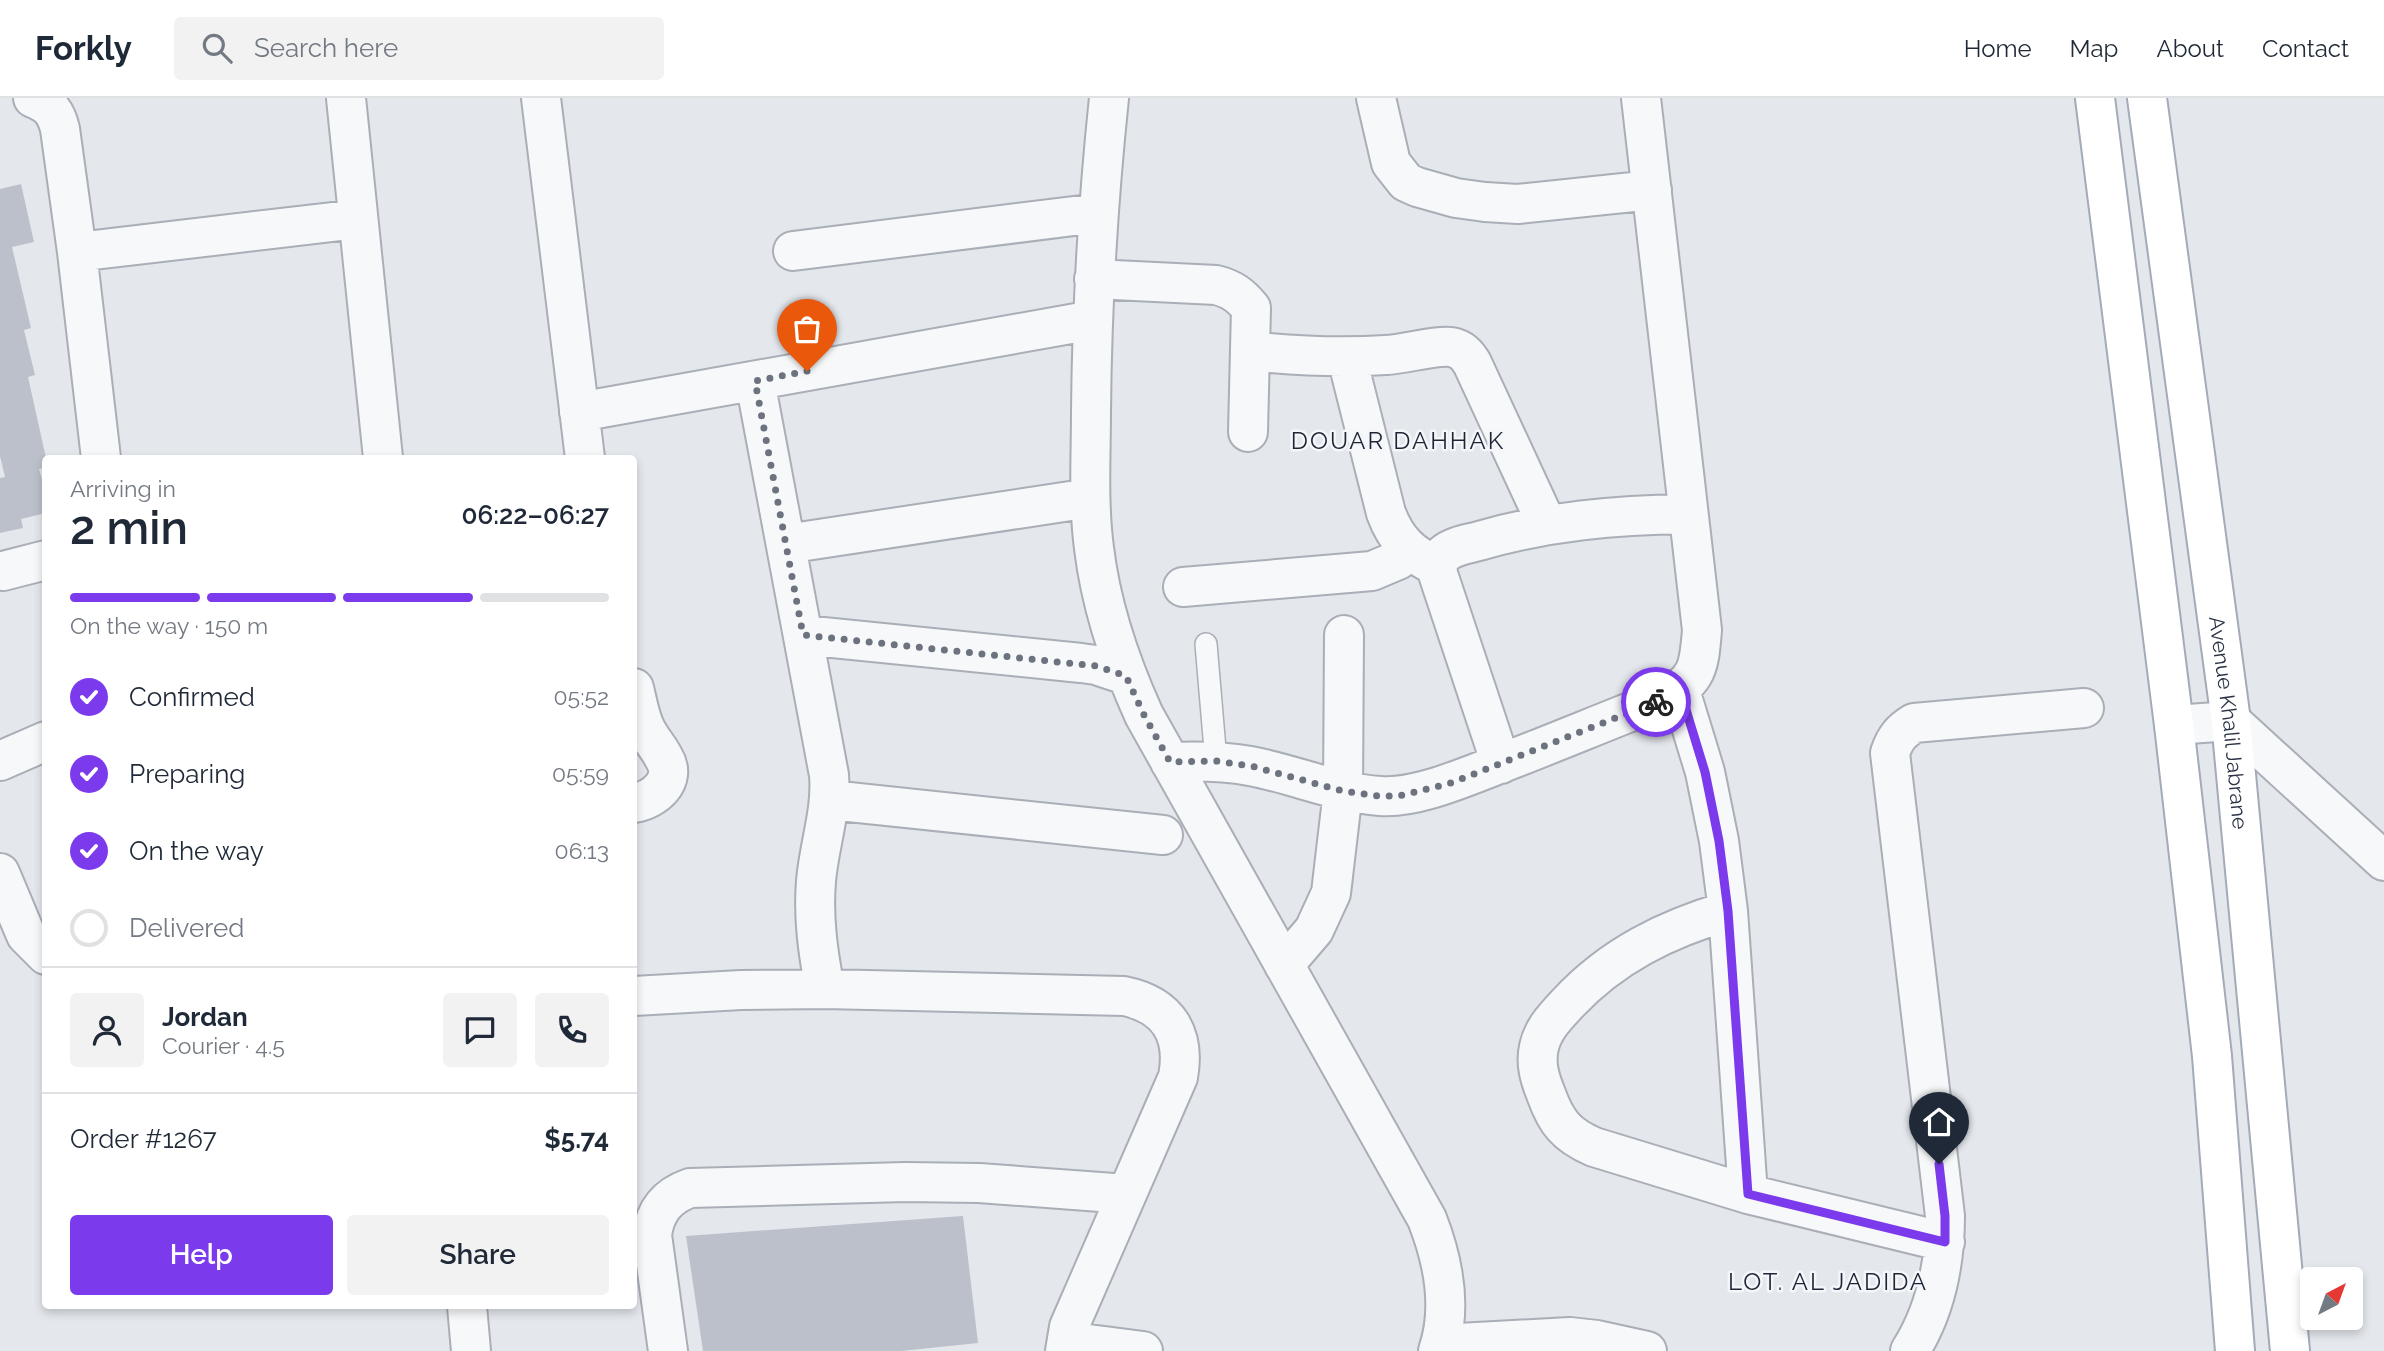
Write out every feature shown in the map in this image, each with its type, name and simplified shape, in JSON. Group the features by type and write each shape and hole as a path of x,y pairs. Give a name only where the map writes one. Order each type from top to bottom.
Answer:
{"main road":[{"path":"2095,98 2174,725 2212,1056 2235,1351"},
{"name":"Avenue Khalil Jabrane","path":"2147,98 2231,720 2290,1351"}],"street":[{"path":"0,103 26,98"},
{"path":"33,98 52,108 58,118 101,455"},
{"path":"346,98 383,455"},
{"path":"541,98 585,455"},
{"path":"1109,98 1094,279 1090,498 1101,591 1126,676 1170,762 1427,1219 1438,1248 1444,1279 1445,1307 1439,1348 1570,1337 1647,1351"},
{"path":"1377,98 1391,163 1406,182 1417,187 1456,198 1518,204 1652,190"},
{"path":"1170,762 1216,761 1251,766 1343,791 1399,796 1451,783 1666,698 1680,690 1699,665 1702,630 1641,98"},
{"path":"793,251 1098,213"},
{"path":"77,252 358,219"},
{"path":"1094,279 1216,285 1230,289 1241,297 1251,308 1248,432"},
{"path":"579,412 1093,320"},
{"path":"1250,351 1347,358 1402,354 1448,346 1466,354 1547,525"},
{"path":"1347,358 1386,513 1399,539 1438,574 1501,764"},
{"path":"755,381 830,775 830,800 816,882 815,918 825,989"},
{"path":"786,544 1090,498"},
{"path":"1183,587 1372,571 1398,560 1440,559 1452,549 1547,525 1637,514 1687,514"},
{"path":"3,572 42,561"},
{"path":"803,635 1081,663 1126,676"},
{"path":"1284,965 1314,930 1331,893 1343,791 1344,635"},
{"path":"1680,690 1705,772 1719,841 1728,911 1748,1194"},
{"path":"637,699 644,725 665,759 668,770 666,780 656,796 637,803"},
{"path":"1910,1351 1936,1296 1945,1242 1943,1190 1889,753 1903,729 1914,723 2084,708"},
{"path":"2174,725 2231,720 2384,861"},
{"path":"0,761 42,743"},
{"path":"830,800 1163,835"},
{"path":"0,873 26,935 42,951"},
{"path":"1728,911 1690,922 1654,938 1618,959 1585,985 1544,1031 1537,1063 1539,1077 1553,1114 1561,1125 1582,1142 1748,1194 1945,1242"},
{"path":"637,996 825,989 1124,996 1151,1004 1173,1028 1180,1043 1178,1077 1069,1327 1065,1351"},
{"path":"668,1351 652,1235 654,1222 666,1200 678,1192 690,1188 905,1182 979,1183 1127,1194"},
{"path":"467,1309 471,1351"},
{"path":"1076,1351 1082,1343 1143,1351"}],"lane":[{"path":"1206,644 1216,761"}],"building":[{"path":"21,184 34,242 12,247 31,328 24,330 35,375 28,377 45,455 42,455 42,468 39,469 42,480 42,514 21,519 23,528 0,533 0,478 5,477 0,456 0,189"},
{"path":"963,1216 978,1343 901,1351 703,1351 686,1236"}],"way so far":[{"path":"807,371 755,381 803,635 1081,663 1111,670 1126,676 1170,762 1216,761 1251,766 1343,791 1379,796 1399,796 1451,783 1656,702"}],"district":[{"name":"DOUAR DAHHAK","path":"1398,440"},
{"name":"LOT. AL JADIDA","path":"1828,1281"}],"route":[{"path":"1656,702 1680,690 1705,772 1719,841 1728,911 1748,1194 1945,1242 1939,1164"}]}
